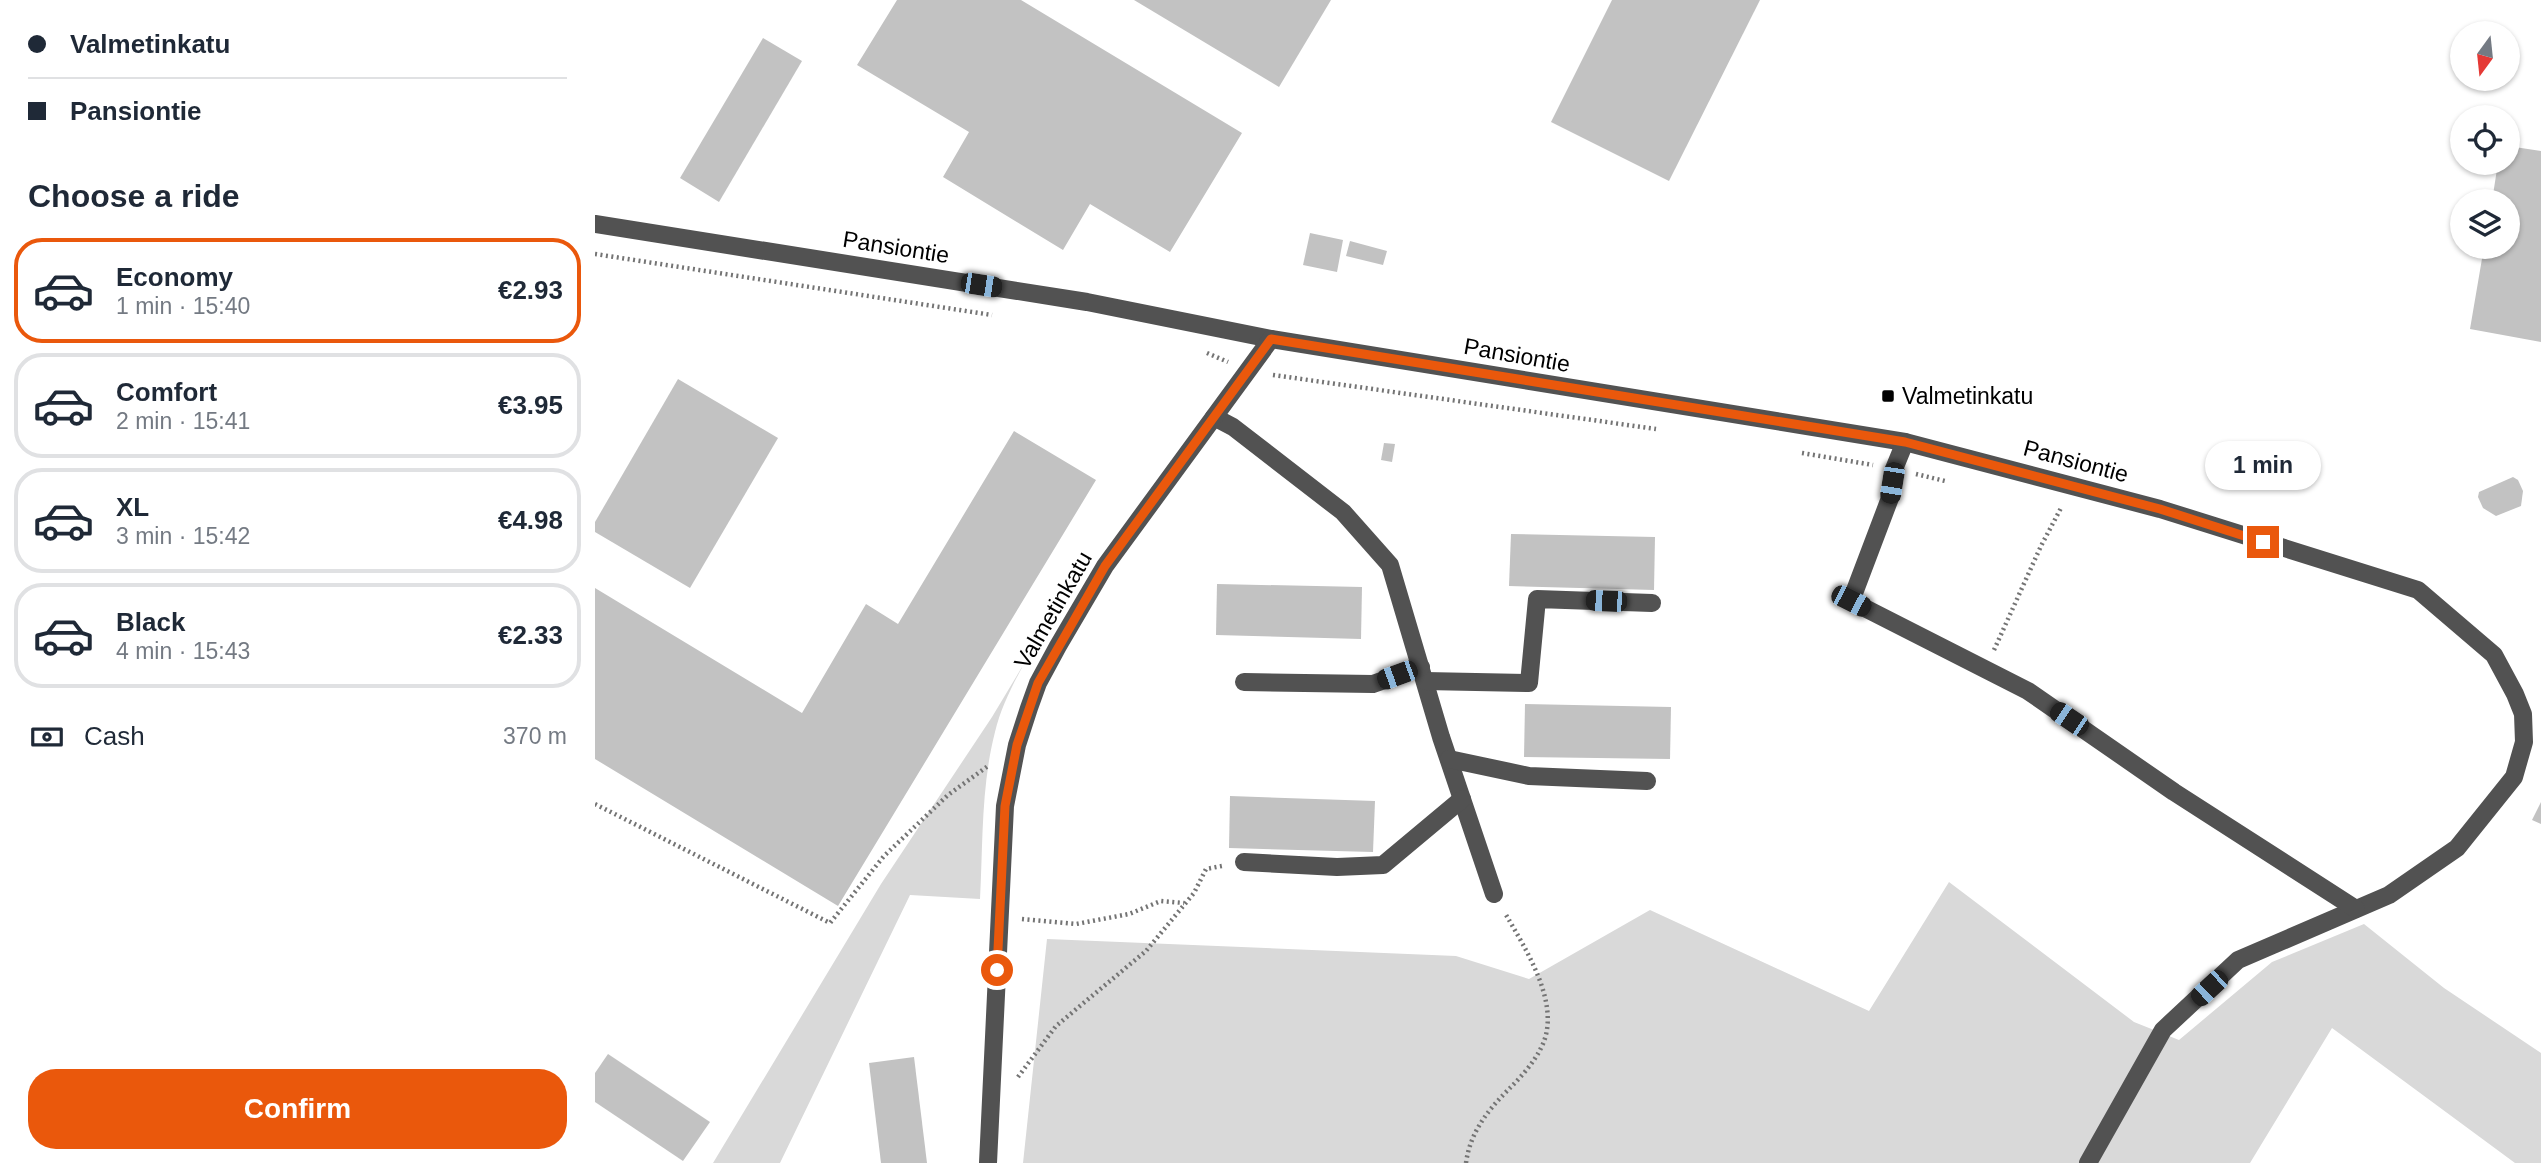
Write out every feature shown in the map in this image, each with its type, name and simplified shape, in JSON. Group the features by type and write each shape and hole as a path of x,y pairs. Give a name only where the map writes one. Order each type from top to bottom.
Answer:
{"street":[{"name":"Pansiontie","path":"595,224 1087,302 1271,339 1905,442 2160,509 2418,590 2494,655 2523,715 2524,742 2514,777 2457,848 2389,895 2356,909"},
{"name":"Valmetinkatu","path":"988,1163 1005,806 1017,745 1038,683 1105,566 1271,339"},
{"path":"1214,417 1233,427 1343,512 1390,565 1449,759 1494,894"},
{"path":"1905,442 1894,468 1890,498 1851,601 2028,691 2174,792 2356,909"},
{"path":"1244,682 1373,684 1423,674 1529,683 1537,599 1652,603"},
{"path":"1449,759 1529,776 1647,781"},
{"path":"1244,862 1337,867 1383,865 1462,799"},
{"path":"2088,1163 2163,1030 2238,960 2356,909"}],"path":[{"path":"1985,669 2061,508"},
{"path":"595,804 829,923 884,856 948,794 1017,745"},
{"path":"1011,1087 1056,1026 1146,951 1194,893 1206,869 1244,862"},
{"path":"1467,1163 1469,1144 1489,1108 1520,1077 1542,1047 1549,1014 1534,963 1494,894"},
{"path":"1018,919 1076,924 1129,914 1161,901 1185,903"}],"shaded area":[{"path":"1025,662 1001,714 990,752 983,815 980,899 910,895 780,1163 713,1163 881,884 992,717"},
{"path":"1949,882 2134,1022 2179,1040 2272,962 2364,924 2444,988 2541,1053 2541,1163 2515,1163 2332,1028 2250,1163 1023,1163 1047,939 1456,956 1529,979 1650,910 1869,1011"}],"building":[{"path":"897,0 1021,0 1242,133 1170,252 1090,204 1063,250 943,177 969,132 857,65"},
{"path":"1134,0 1331,0 1279,87"},
{"path":"1612,0 1760,0 1669,181 1551,122"},
{"path":"763,38 802,61 719,202 680,178"},
{"path":"2520,148 2541,151 2541,342 2470,329 2482,259 2520,259 2520,189 2494,189 2496,175 2520,175"},
{"path":"1310,233 1343,240 1337,272 1303,265"},
{"path":"1350,241 1387,251 1383,265 1346,256"},
{"path":"678,379 778,438 690,588 595,532 595,522"},
{"path":"1014,431 1096,480 838,906 595,759 595,588 802,713 866,604 898,624"},
{"path":"1384,443 1395,444 1392,462 1381,460"},
{"path":"2513,477 2518,480 2523,491 2521,506 2496,516 2483,508 2478,497 2479,492"},
{"path":"1511,534 1655,537 1654,590 1509,586"},
{"path":"1217,584 1362,587 1361,639 1216,635"},
{"path":"1525,704 1671,707 1670,759 1524,757"},
{"path":"1230,796 1375,801 1373,852 1229,848"},
{"path":"2541,802 2541,824 2532,820"},
{"path":"608,1054 710,1122 683,1161 595,1102 595,1073"},
{"path":"914,1057 927,1163 881,1163 869,1063"}],"place":[{"name":"Valmetinkatu","path":"1888,396"}],"route":[{"path":"997,970 1005,806 1017,745 1038,683 1105,566 1271,339 1905,442 2160,509 2263,542"}]}
